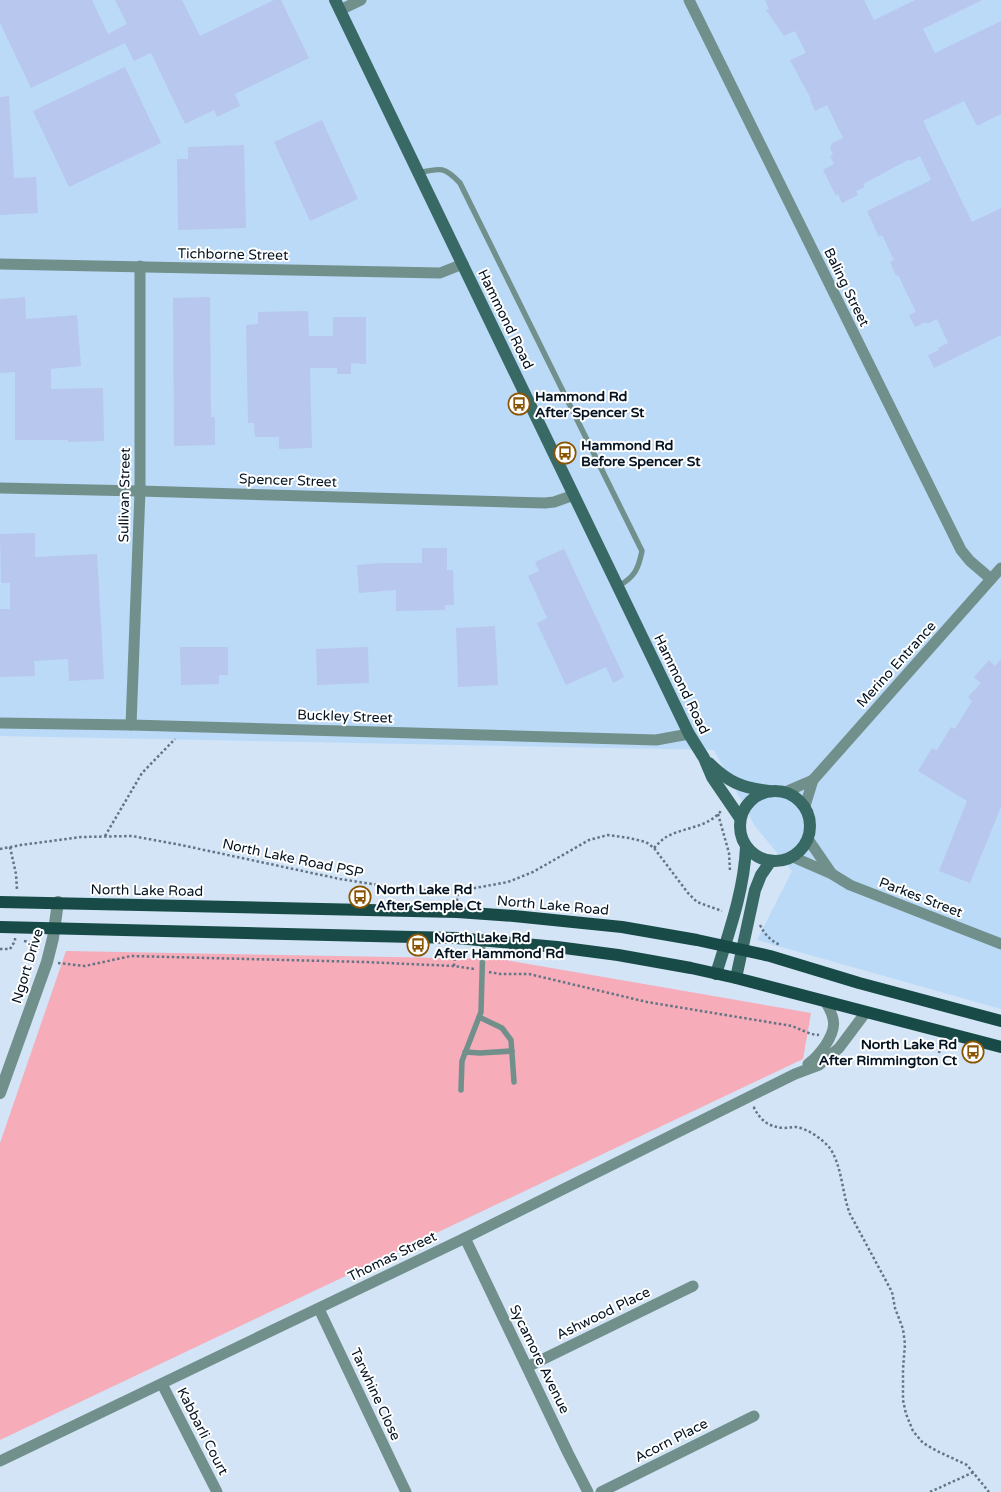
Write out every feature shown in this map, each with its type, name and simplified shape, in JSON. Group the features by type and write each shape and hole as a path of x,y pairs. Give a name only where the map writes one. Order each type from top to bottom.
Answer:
{"main road":[{"name":"Hammond Road","path":"337,5 689,734 704,758 712,777 740,818"},
{"name":"Hammond Road","path":"704,758 722,776 735,783 772,791"},
{"path":"772,791 785,792 796,798 804,806 809,816 810,828 808,838 802,849 793,857 782,861 770,862 761,859 746,847 740,833 740,818 752,800 761,794 772,791"},
{"path":"716,974 741,888 746,847"},
{"path":"736,978 755,890 761,875 770,862"},
{"name":"North Lake Road","path":"0,902 457,912 622,927 770,956 860,983 1001,1021"},
{"path":"0,927 456,938 557,947 618,955 736,978 1001,1047"}],"street":[{"path":"337,5 361,0"},
{"name":"Baling Street","path":"689,0 961,550 970,561 992,579"},
{"name":"Tichborne Street","path":"0,264 440,273 462,264"},
{"name":"Sullivan Street","path":"130,725 140,491 140,266"},
{"name":"Spencer Street","path":"0,488 544,503 574,496"},
{"name":"Merino Entrance","path":"804,806 813,780 1001,568"},
{"name":"Buckley Street","path":"0,723 186,726 656,740 689,734"},
{"name":"Merino Entrance","path":"785,792 813,780"},
{"name":"Parkes Street","path":"808,838 832,874"},
{"name":"Parkes Street","path":"793,857 832,874 865,892 1001,944"},
{"name":"Ngort Drive","path":"0,1093 47,962 55,928 58,902"},
{"path":"826,1001 832,1012 834,1025 832,1036"},
{"name":"Thomas Street","path":"0,1461 319,1309 795,1074 819,1064 839,1048 846,1036 866,1012"},
{"name":"Thomas Street","path":"795,1074 816,1058 832,1036"},
{"name":"Sycamore Avenue","path":"465,1238 588,1492"},
{"name":"Ashwood Place","path":"527,1368 693,1286"},
{"name":"Tarwhine Close","path":"319,1309 406,1492"},
{"name":"Kabbarli Court","path":"162,1384 217,1492"},
{"name":"Acorn Place","path":"601,1492 754,1416"}],"lane":[{"path":"418,173 438,168 450,173 460,184 642,551 639,565 632,578 618,586"},
{"path":"461,1090 462,1061 480,1012 484,940"},
{"path":"479,1017 502,1028 511,1040 514,1082"},
{"path":"465,1052 512,1051"}],"path":[{"path":"105,836 142,774 186,726"},
{"path":"724,903 722,911 697,902 654,848 661,840 671,834 694,828 718,814 730,802"},
{"path":"718,814 729,853 730,871"},
{"name":"North Lake Road PSP","path":"0,850 21,844 81,837 132,836 340,879 411,890 464,890 508,882 533,872 589,840 608,835 646,842 654,848"},
{"path":"15,941 31,942 36,951 31,960 84,966 131,956 445,966 500,974 528,974 647,1002 792,1026 811,1034 832,1036"},
{"path":"762,1104 754,1108 765,1123 773,1127 796,1128 811,1133 830,1148 836,1162 845,1202 892,1292 895,1308 903,1329 905,1344 903,1400 913,1431 923,1443 936,1451 967,1464 989,1492"},
{"path":"930,1492 974,1472"}],"shaded area":[{"path":"0,0 1001,0 1001,1009 757,940 792,871 755,826 714,750 0,736"},
{"path":"66,951 500,959 811,1013 803,1059 0,1440 0,1143"}],"building":[{"path":"0,0 92,0 108,34 127,24 115,0 182,0 200,36 274,0 281,0 309,58 235,94 240,106 217,117 214,110 185,124 151,53 134,61 125,43 31,88 0,23"},
{"path":"765,0 864,0 874,20 915,0 982,0 923,29 935,53 1001,21 1001,114 977,126 964,101 923,121 972,222 1001,208 1001,335 934,368 928,355 948,343 937,319 915,327 909,315 916,312 898,275 896,276 890,262 894,260 882,235 879,237 867,211 931,180 920,156 911,161 910,159 863,184 865,187 856,191 858,195 842,203 838,194 836,196 823,170 834,164 830,156 833,154 830,148 832,143 843,138 827,105 815,111 811,99 790,60 806,53 795,31 784,36 766,10 769,9"},
{"path":"125,67 161,143 69,187 33,111"},
{"path":"9,96 14,178 36,177 38,213 0,215 0,97"},
{"path":"322,120 358,199 310,221 274,142"},
{"path":"244,145 246,228 178,230 177,159 188,159 188,147"},
{"path":"25,297 26,319 77,315 81,366 51,369 51,389 103,388 104,441 15,440 15,372 0,373 0,299"},
{"path":"210,297 211,417 215,417 215,445 174,446 173,298"},
{"path":"308,311 309,336 333,336 333,317 366,317 366,364 351,363 351,374 337,374 337,368 310,368 312,448 279,449 279,437 255,437 254,423 248,423 246,325 258,324 258,312"},
{"path":"35,533 35,557 97,554 104,679 69,681 68,659 34,661 35,676 0,677 0,609 10,609 10,583 1,583 0,534"},
{"path":"422,548 447,548 447,570 453,570 454,605 445,605 445,610 396,611 396,590 359,593 357,565 422,563"},
{"path":"564,549 624,677 613,683 606,667 566,685 537,623 547,618 528,576 539,571 535,562"},
{"path":"495,626 498,685 458,687 456,628"},
{"path":"180,647 228,647 228,675 219,675 219,684 181,685"},
{"path":"368,647 369,683 317,685 316,649"},
{"path":"1001,659 1001,807 970,883 939,871 967,801 918,771 932,748 937,750 951,727 955,729 972,701 968,697 981,683 974,677 989,660 995,666"}],"place":[{"name":"Hammond Rd After Spencer St","path":"519,404"},
{"name":"Hammond Rd Before Spencer St","path":"565,453"},
{"name":"North Lake Rd After Semple Ct","path":"360,897"},
{"name":"North Lake Rd After Hammond Rd","path":"418,945"},
{"name":"North Lake Rd After Rimmington Ct","path":"973,1052"}]}
